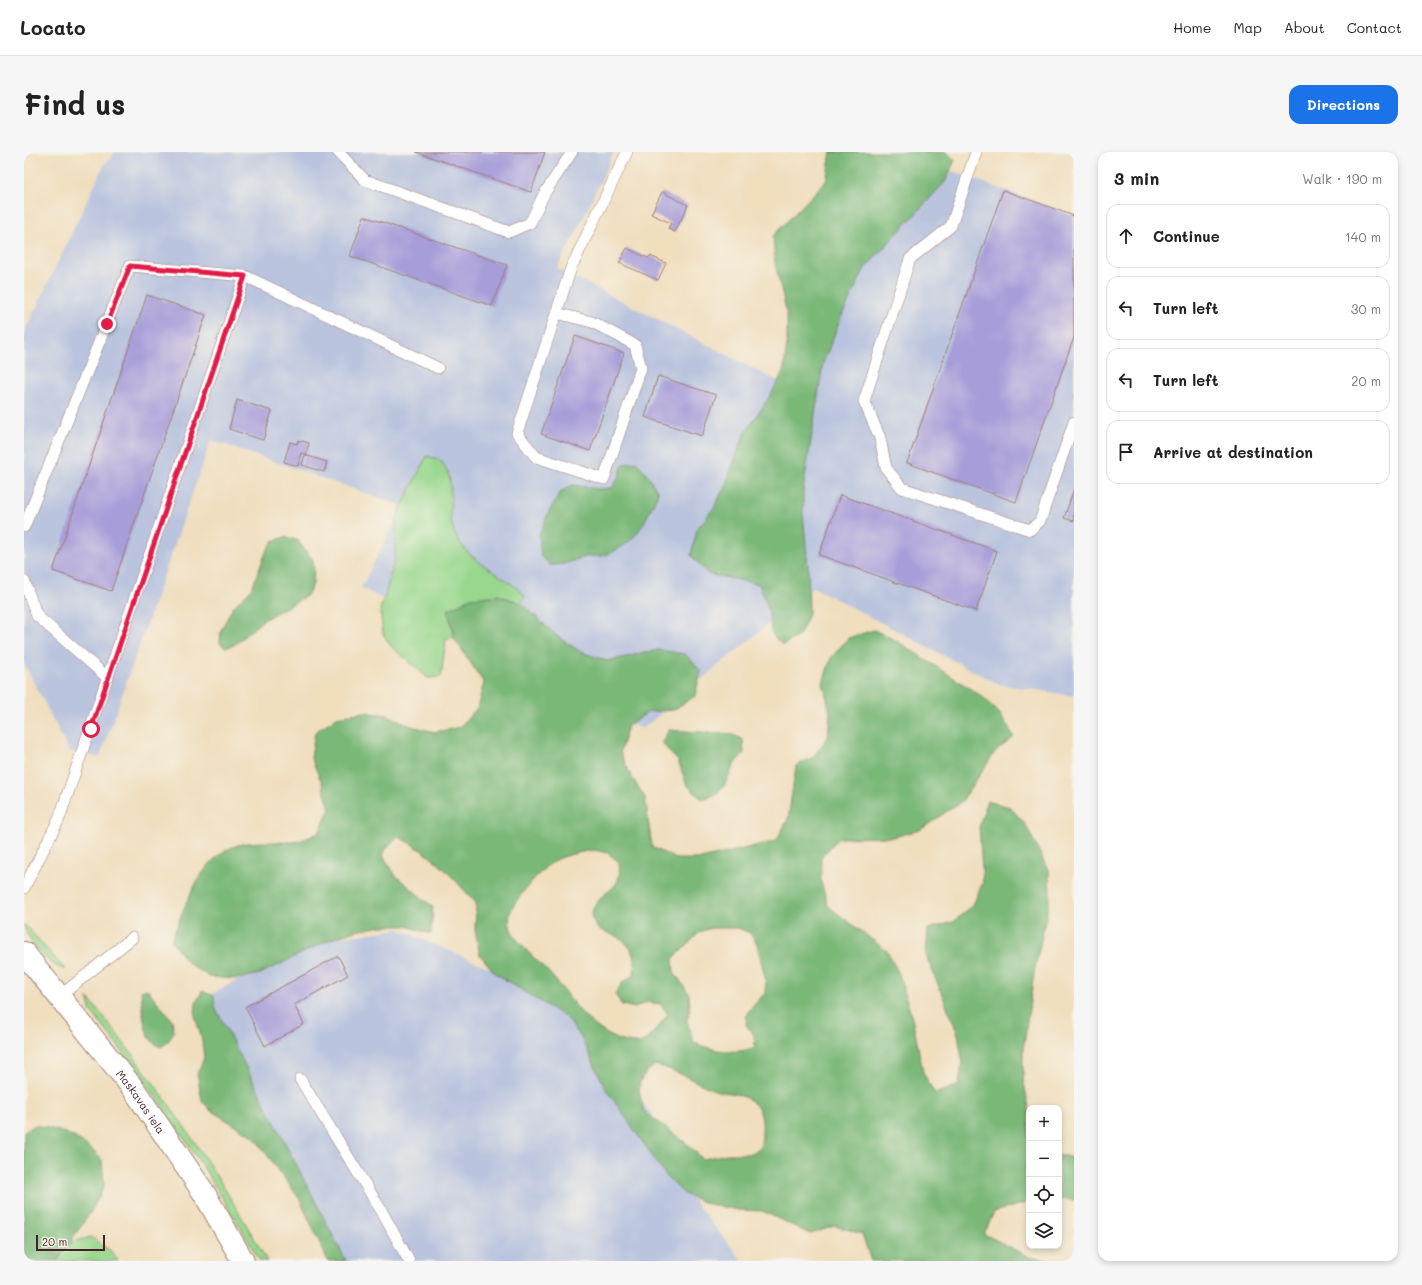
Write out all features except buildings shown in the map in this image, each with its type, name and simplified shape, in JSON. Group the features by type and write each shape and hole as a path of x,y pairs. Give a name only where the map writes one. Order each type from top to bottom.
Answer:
{"street":[{"name":"Maskavas iela","path":"24,953 133,1088 204,1193 243,1261"}],"lane":[{"path":"338,152 365,180 509,232 530,223 544,194 572,152"},
{"path":"556,313 592,322 634,345 641,368 604,479 536,457 517,433 556,313 571,268 627,152"},
{"path":"976,152 951,226 910,259 864,401 880,438 886,468 902,488 1030,530 1040,521 1074,422"},
{"path":"24,527 130,266 245,276 438,368"},
{"path":"24,888 59,819 245,276"},
{"path":"24,581 37,616 108,678"},
{"path":"60,996 132,938"},
{"path":"300,1079 382,1210 409,1261"}],"shaded area":[{"path":"116,152 614,152 577,231 557,268 807,396 901,152 1074,216 1074,696 998,684 813,587 642,729 361,588 403,506 211,440 100,758 69,751 24,663 24,333 104,165"},
{"path":"398,929 570,1002 686,1162 671,1172 742,1261 342,1261 208,996 309,942"}],"green space":[{"path":"831,152 947,152 955,160 945,182 865,268 842,315 823,363 803,490 803,514 808,566 809,614 799,636 782,645 772,634 768,608 759,584 708,574 691,555 697,529 714,508 726,484 744,435 772,393 784,369 787,342 787,315 775,263 773,236 826,181"},
{"path":"427,456 440,460 448,473 451,488 451,519 456,536 462,546 479,561 517,588 525,596 521,603 498,595 448,610 454,637 446,639 441,677 428,678 390,645 383,634 380,609 395,558 396,521 400,509"},
{"path":"636,462 645,471 658,493 643,524 631,540 613,552 601,556 587,556 561,565 550,565 541,556 539,536 548,514 561,492 572,485 599,489 612,488 619,477 623,464"},
{"path":"285,537 297,540 313,560 313,584 308,595 263,620 234,645 225,648 220,643 221,630 233,607 252,588 266,552 273,541"},
{"path":"498,595 521,603 558,637 581,652 607,661 658,650 685,654 701,671 695,696 673,710 648,712 628,726 620,752 631,776 645,798 652,847 676,859 701,859 776,841 788,819 796,766 813,757 828,737 830,712 823,683 831,658 848,638 874,630 897,641 983,697 1001,715 1014,737 995,752 962,801 920,830 893,837 839,838 821,857 821,882 828,906 887,951 899,974 913,1022 923,1072 935,1094 959,1085 962,1059 958,1034 926,955 928,929 953,922 973,905 983,882 979,827 987,801 1010,807 1026,825 1049,872 1050,897 1034,973 1023,1051 1023,1078 1028,1105 1026,1105 1026,1203 994,1212 984,1234 1029,1257 1054,1261 871,1261 862,1234 835,1226 810,1234 762,1211 738,1210 711,1205 684,1194 666,1176 606,1089 582,1039 567,1018 496,974 480,955 475,930 476,903 431,857 397,836 382,854 396,876 433,907 431,934 406,926 381,926 355,931 329,940 260,974 236,979 209,977 187,962 171,941 190,895 198,880 207,867 219,855 232,847 248,843 293,842 303,840 319,833 330,809 322,783 311,758 315,732 337,717 363,712 388,715 411,726 435,732 460,727 477,708 484,683 454,638 448,610 471,598","holes":["594,850 608,853 619,862 618,878 613,887 595,905 591,917 598,929 622,939 631,949 635,962 634,975 622,983 615,994 622,1005 635,1008 647,1002 660,1004 668,1014 652,1034 642,1042 638,1043 617,1039 596,1027 576,1006 551,975 522,945 512,932 510,926 509,919 511,911 519,897 551,863 565,856","711,928 738,928 750,933 757,944 766,981 765,993 747,1013 746,1025 754,1035 755,1047 740,1051 724,1051 708,1048 693,1042 687,1021 690,1008 689,994 674,972 673,959 700,932","655,1065 677,1072 715,1090 736,1094 748,1099 754,1104 761,1115 761,1146 752,1154 727,1154 703,1159 686,1143 644,1112 639,1086 644,1076"]},
{"path":"669,730 732,734 743,740 744,753 735,763 724,786 715,795 702,799 687,785 678,761 662,742"},
{"path":"24,924 65,969 59,968 53,964 39,951 28,937"},
{"path":"147,989 172,1020 174,1032 167,1043 161,1047 150,1039 145,1024 141,991"},
{"path":"202,991 214,996 215,1007 346,1261 328,1261 299,1198 254,1137 210,1110 202,1100 197,1074 204,1058 202,1040 195,1016 196,1003"},
{"path":"88,998 161,1093 184,1126 227,1193 267,1261 260,1261 201,1163 158,1100 90,1010"},
{"path":"35,1125 72,1136 86,1145 102,1160 104,1186 92,1210 57,1261 24,1261 24,1132"},
{"path":"1062,1156 1074,1158 1074,1200 1062,1199"},
{"path":"91,1237 112,1252 118,1261 57,1261 71,1242"}],"route":[{"path":"91,729 245,276 130,266 107,324"}]}
